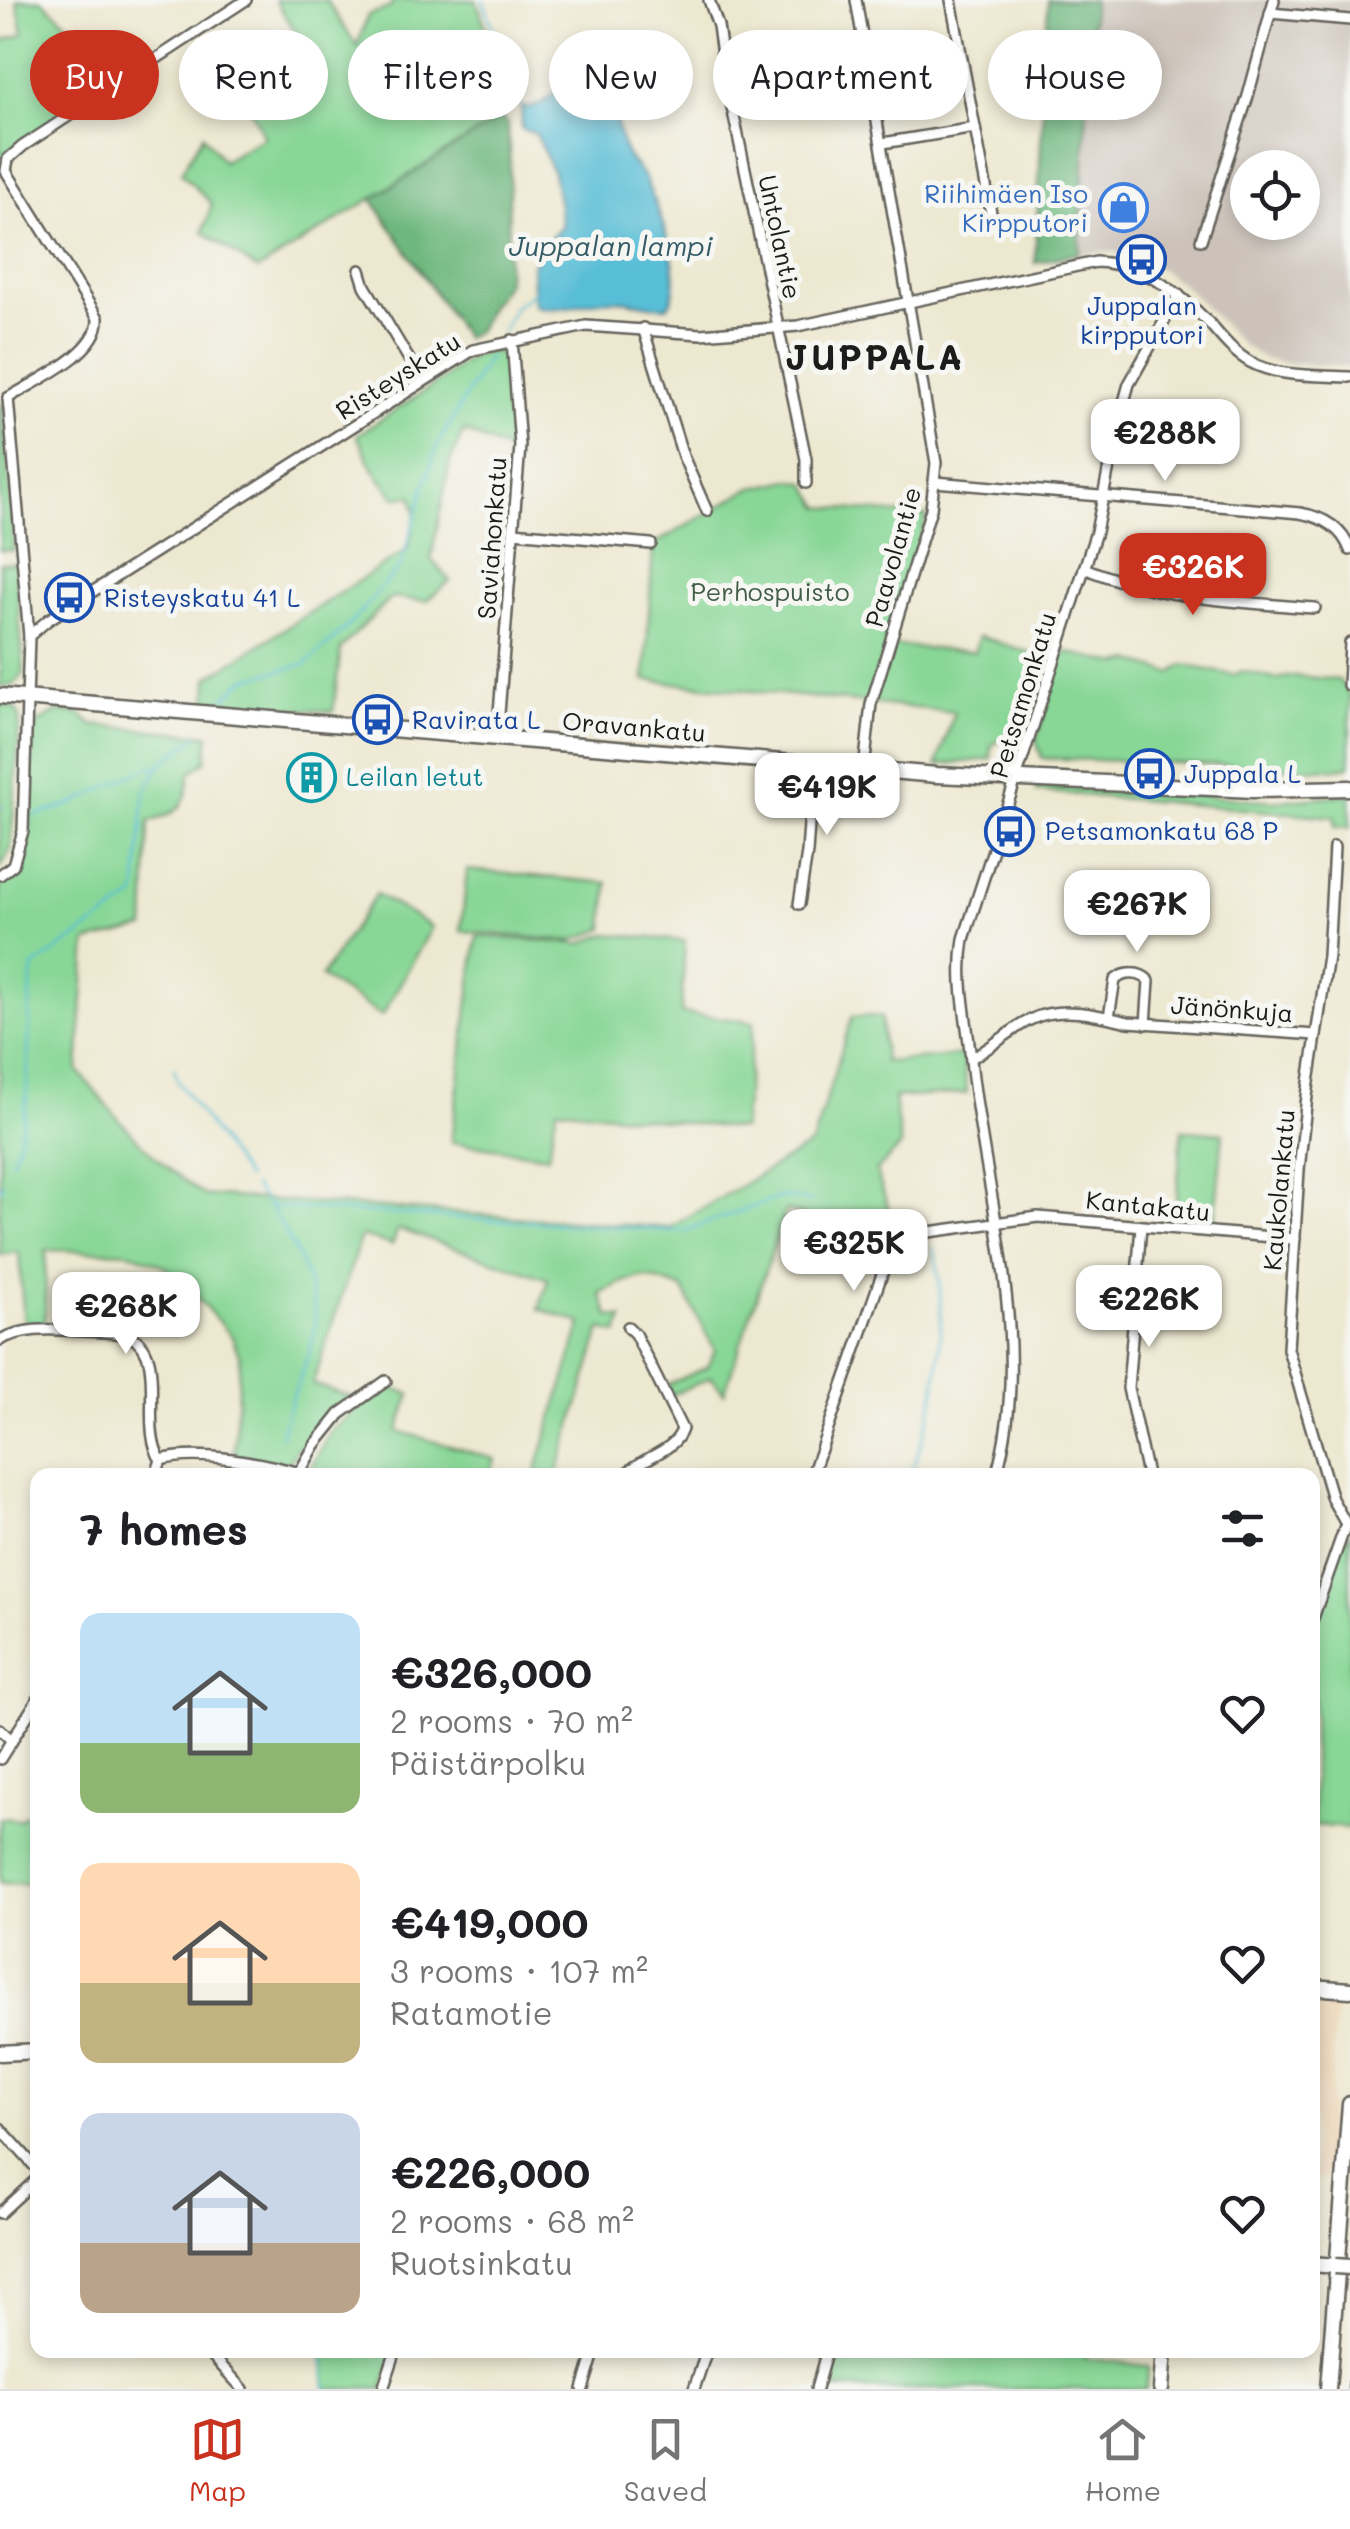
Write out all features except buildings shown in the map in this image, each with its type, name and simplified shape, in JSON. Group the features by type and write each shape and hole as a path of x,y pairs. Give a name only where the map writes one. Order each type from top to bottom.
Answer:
{"street":[{"path":"0,875 13,865 23,831 30,636 4,395 86,349 99,328 98,318 6,171 8,159 246,0"},
{"name":"Untolantie","path":"709,0 718,26 780,328 806,459 806,483"},
{"name":"Paavolantie","path":"856,0 934,441 935,482 920,548 872,704 864,770"},
{"path":"950,0 992,218"},
{"path":"1201,240 1248,96 1274,0"},
{"path":"1270,13 1350,20"},
{"path":"883,143 974,128"},
{"name":"Risteyskatu","path":"30,636 48,620 320,450 422,381 473,350 512,340 586,326 700,334 780,328 842,319 1096,262 1144,273 1178,295 1232,349 1259,366 1284,373 1350,377"},
{"path":"360,270 364,286 422,381"},
{"name":"Petsamonkatu","path":"998,1468 1005,1437 1010,1376 997,1223 981,1147 960,996 964,939 1096,532 1129,384 1178,295"},
{"path":"642,328 682,456 707,511"},
{"name":"Saviahonkatu","path":"497,739 520,428 512,340"},
{"path":"935,482 1312,515 1332,525 1350,550"},
{"path":"513,532 651,544"},
{"path":"1084,568 1131,586 1176,596 1315,608"},
{"path":"1348,685 1350,643"},
{"name":"Oravankatu","path":"0,696 864,770 1254,790 1350,788"},
{"path":"799,904 807,856 813,766"},
{"name":"Oravankatu","path":"1325,788 1350,780"},
{"name":"Kaukolankatu","path":"1334,847 1328,956 1306,1096 1289,1361 1332,1499 1348,1524"},
{"name":"Jänönkuja","path":"1109,1017 1115,980 1138,974 1149,981 1146,1024"},
{"name":"Jänönkuja","path":"971,1058 1046,1014 1316,1035"},
{"name":"Kantakatu","path":"814,1468 888,1257 904,1240 929,1232 1060,1217 1295,1239"},
{"path":"1140,1226 1128,1388 1145,1468"},
{"path":"628,1326 636,1334 682,1429 676,1442 633,1468"},
{"path":"0,1340 36,1328 121,1334 138,1342 150,1358 152,1438 162,1460 159,1468"},
{"path":"305,1468 315,1445 340,1414 386,1381"},
{"path":"162,1460 190,1457 273,1468"},
{"path":"1320,1599 1348,1524"},
{"path":"0,1758 30,1712"},
{"path":"0,1729 12,1740"},
{"path":"1320,1988 1350,1990"},
{"path":"0,2053 30,2051"},
{"path":"1328,2389 1350,2104"},
{"path":"0,2128 30,2164"},
{"path":"0,2213 30,2182"},
{"path":"1320,2264 1350,2267"},
{"path":"214,2358 242,2388"},
{"path":"383,2389 393,2358"},
{"path":"582,2389 592,2358"},
{"path":"694,2389 704,2358"},
{"path":"816,2389 825,2358"},
{"path":"1161,2389 1163,2358"}],"shaded area":[{"path":"1093,0 1350,0 1350,367 1265,359 1243,345 1184,285 1149,262 1116,252 1079,253 1086,120 1162,120 1162,30 1091,30"},
{"path":"1320,1997 1336,1999 1326,2180 1320,2180"}],"green space":[{"path":"17,0 42,0 75,30 30,30 30,120 56,120 0,157 0,42 23,34"},
{"path":"275,0 326,0 348,33 348,120 496,120 258,270 203,232 212,204 181,173 203,135 223,161 264,137 256,120 328,120 328,30 294,30"},
{"path":"394,0 476,0 487,30 363,30 368,15 389,8"},
{"path":"1048,0 1093,0 1091,30 1047,30"},
{"path":"496,120 508,125 507,283 478,330 465,338 372,199"},
{"path":"1042,120 1086,120 1079,253 1035,263"},
{"path":"490,350 507,355 515,449 514,454 464,431 450,462 431,559 450,581 426,601 391,598 341,648 333,712 207,701 208,678 408,549 416,514 412,496 395,497 375,472 357,435 469,358"},
{"path":"0,402 3,404 14,551 0,550"},
{"name":"Perhospuisto","path":"790,480 806,483 821,507 927,516 887,645 974,652 979,636 1050,659 1022,742 1000,740 991,746 991,759 937,765 954,712 645,680 653,545 749,489"},
{"path":"0,563 15,563 24,673 14,685 0,687"},
{"path":"1062,651 1119,664 1132,661 1171,673 1184,665 1275,679 1294,676 1339,680 1350,695 1350,766 1332,769 1042,758 1036,741"},
{"path":"0,703 15,708 20,717 11,849 0,869"},
{"path":"58,711 80,714 92,725 209,735 206,761 190,773 180,806 149,822 145,928 87,942 78,1070 136,1138 204,1195 669,1228 812,1144 852,1017 881,1016 884,1062 963,1055 967,1093 894,1098 901,1146 876,1171 898,1237 884,1251 855,1234 786,1210 724,1393 711,1377 672,1395 667,1385 707,1367 715,1350 683,1289 641,1278 600,1293 609,1316 623,1318 618,1334 601,1329 559,1468 537,1468 582,1323 539,1309 548,1279 398,1229 392,1245 361,1236 313,1384 351,1397 319,1426 307,1448 297,1448 288,1466 234,1455 240,1357 232,1337 165,1266 129,1252 46,1250 45,1327 24,1327 19,1252 0,1255 0,883 17,868 29,833 32,727"},
{"path":"1036,785 1280,801 1350,794 1350,828 1335,827 1335,817 1036,791"},
{"path":"467,870 608,883 604,929 571,941 461,931"},
{"path":"376,894 432,927 382,1016 321,977"},
{"path":"607,934 685,941 681,1013 754,1022 742,1129 557,1108 548,1156 451,1142 477,936 580,944"},
{"path":"1182,1130 1223,1133 1215,1220 1175,1216"},
{"path":"387,1387 411,1394 398,1431 495,1459 492,1468 311,1468 331,1430"},
{"path":"1350,1533 1350,1828 1320,1826 1320,1607 1342,1540"},
{"path":"30,1812 30,1884 0,1883 0,1818 19,1820"},
{"path":"324,2358 393,2358 383,2389 326,2389"},
{"path":"835,2358 1085,2358 1149,2366 1146,2389 825,2389"}],"water":[{"name":"Juppalan lampi","path":"549,97 549,120 616,120 624,149 646,181 669,245 675,281 667,307 619,300 562,308 534,305 532,266 562,225 553,173 536,134 522,129 522,120 529,120 529,108"}],"waterway":[{"path":"483,0 494,30"},
{"path":"502,333 515,306 534,292"},
{"path":"225,698 245,679 306,664 351,623 401,565 437,446 489,356"},
{"path":"12,1161 27,1089 33,967 136,896 145,791 159,766 197,736"},
{"path":"34,816 70,805 150,766 156,767"},
{"path":"174,1068 178,1082 247,1179"},
{"path":"0,1189 3,1183"},
{"path":"253,1186 295,1252 314,1308 313,1339 281,1437"},
{"path":"271,1207 683,1231 781,1197 811,1201"},
{"path":"912,1468 930,1416 938,1370 941,1306 934,1249"},
{"path":"324,2358 326,2389"}],"railway":[{"path":"1348,2389 1350,2366"}],"place":[{"name":"Riihimäen Iso Kirpputori","path":"1123,208"},
{"name":"Juppalan kirpputori","path":"1142,260"},
{"name":"Risteyskatu 41 L","path":"69,598"},
{"name":"Ravirata L","path":"377,720"},
{"name":"Juppala L","path":"1149,774"},
{"name":"Leilan letut","path":"311,777"},
{"name":"Petsamonkatu 68 P","path":"1010,831"}],"district":[{"name":"JUPPALA","path":"875,358"}]}
